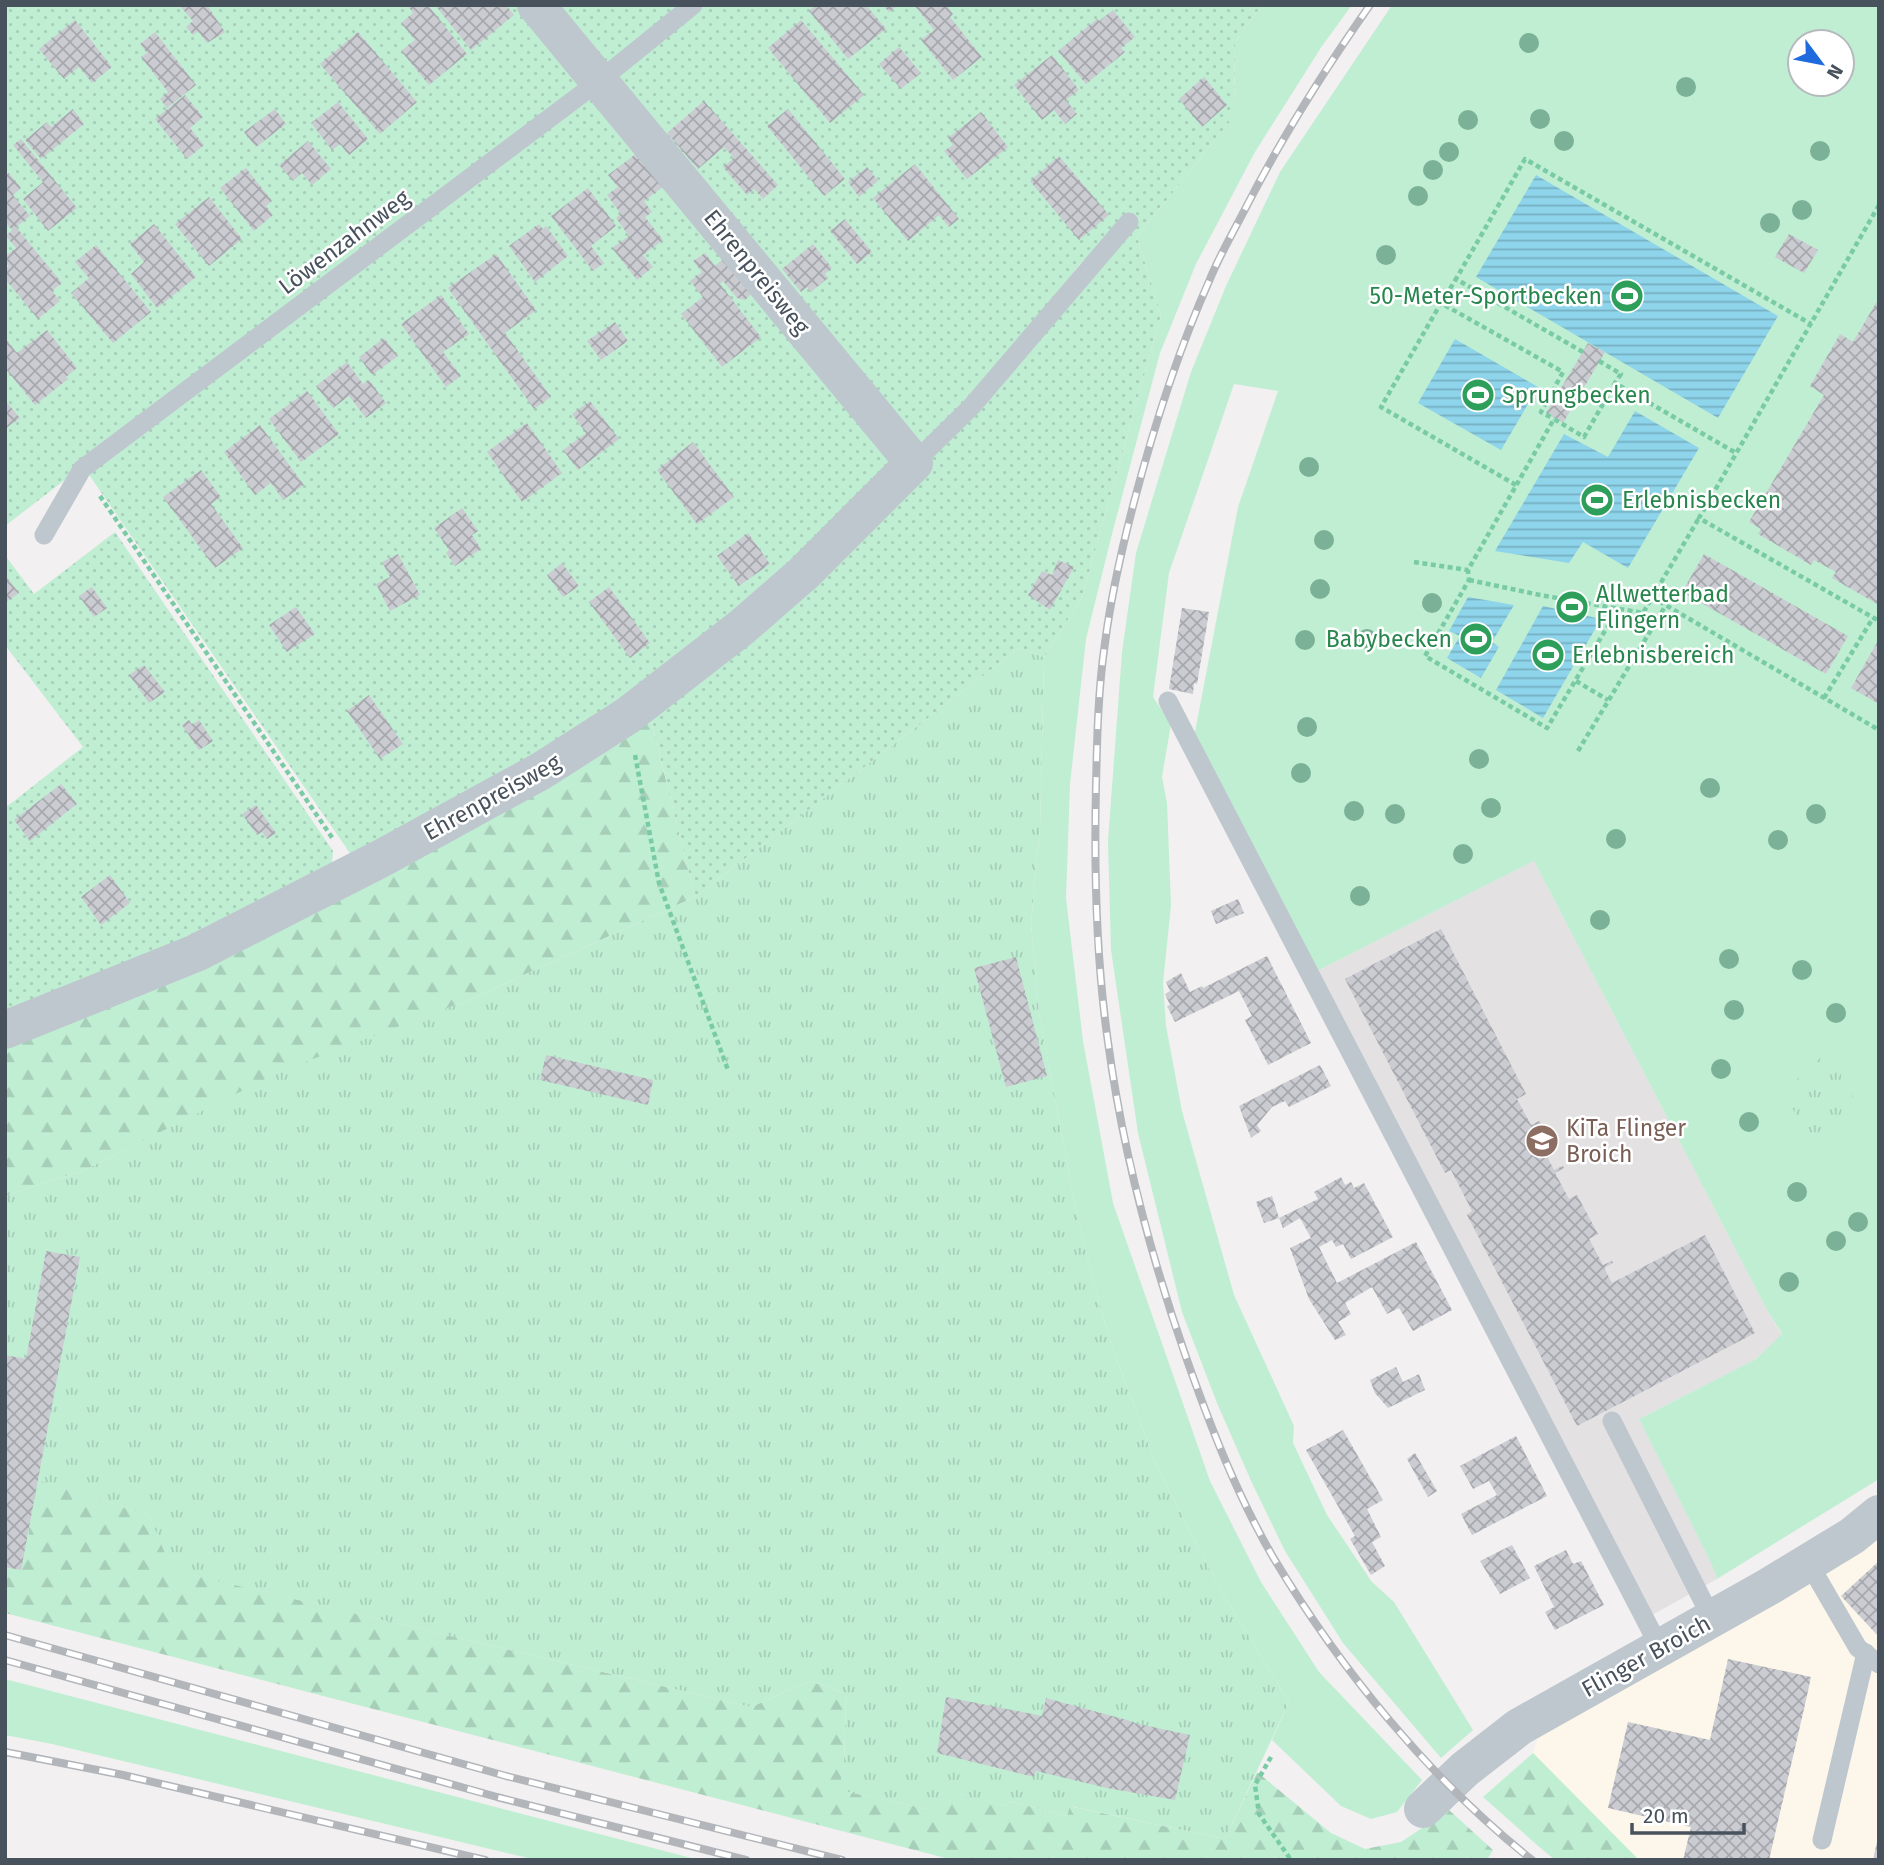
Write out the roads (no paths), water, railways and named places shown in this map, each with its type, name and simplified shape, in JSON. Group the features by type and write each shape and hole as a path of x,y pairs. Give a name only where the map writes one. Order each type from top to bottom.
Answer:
{"street":[{"name":"Ehrenpreisweg","path":"5,1030 196,953 355,872 541,771 627,716 742,627 804,573 914,463 536,5"},
{"name":"Flinger Broich","path":"1423,1809 1465,1769 1519,1727 1712,1619 1852,1536 1879,1514"}],"lane":[{"name":"Löwenzahnweg","path":"44,535 82,470 599,80 694,5"},
{"name":"Ehrenpreisweg","path":"914,463 972,406 1129,222"},
{"path":"1168,701 1660,1648"},
{"path":"1612,1421 1712,1619"},
{"path":"1808,1562 1858,1648 1872,1658 1822,1840"}],"water":[{"name":"50-Meter-Sportbecken","path":"1536,175 1778,316 1718,418 1476,277"},
{"name":"Sprungbecken","path":"1455,339 1538,387 1501,450 1418,403"},
{"name":"Erlebnisbecken","path":"1635,411 1699,448 1628,568 1583,542 1569,563 1495,551 1564,434 1608,457"},
{"name":"Babybecken","path":"1468,597 1514,605 1492,642 1499,647 1481,678 1447,658 1460,636 1449,631"},
{"name":"Erlebnisbereich","path":"1543,606 1601,619 1543,718 1496,690"}],"railway":[{"path":"1370,5 1286,134 1217,263 1177,361 1142,474 1125,537 1107,625 1098,714 1095,850 1101,979 1121,1122 1150,1243 1196,1385 1248,1510 1299,1599 1389,1720 1458,1794 1532,1860"},
{"path":"5,1635 506,1776 842,1860"},
{"path":"5,1660 497,1797 746,1860"},
{"path":"5,1752 123,1775 485,1860"}],"place":[{"name":"50-Meter-Sportbecken","path":"1627,296"},
{"name":"Sprungbecken","path":"1478,395"},
{"name":"Erlebnisbecken","path":"1597,500"},
{"name":"Allwetterbad Flingern","path":"1572,607"},
{"name":"Babybecken","path":"1476,639"},
{"name":"Erlebnisbereich","path":"1548,655"},
{"name":"KiTa Flinger Broich","path":"1542,1141"}]}
